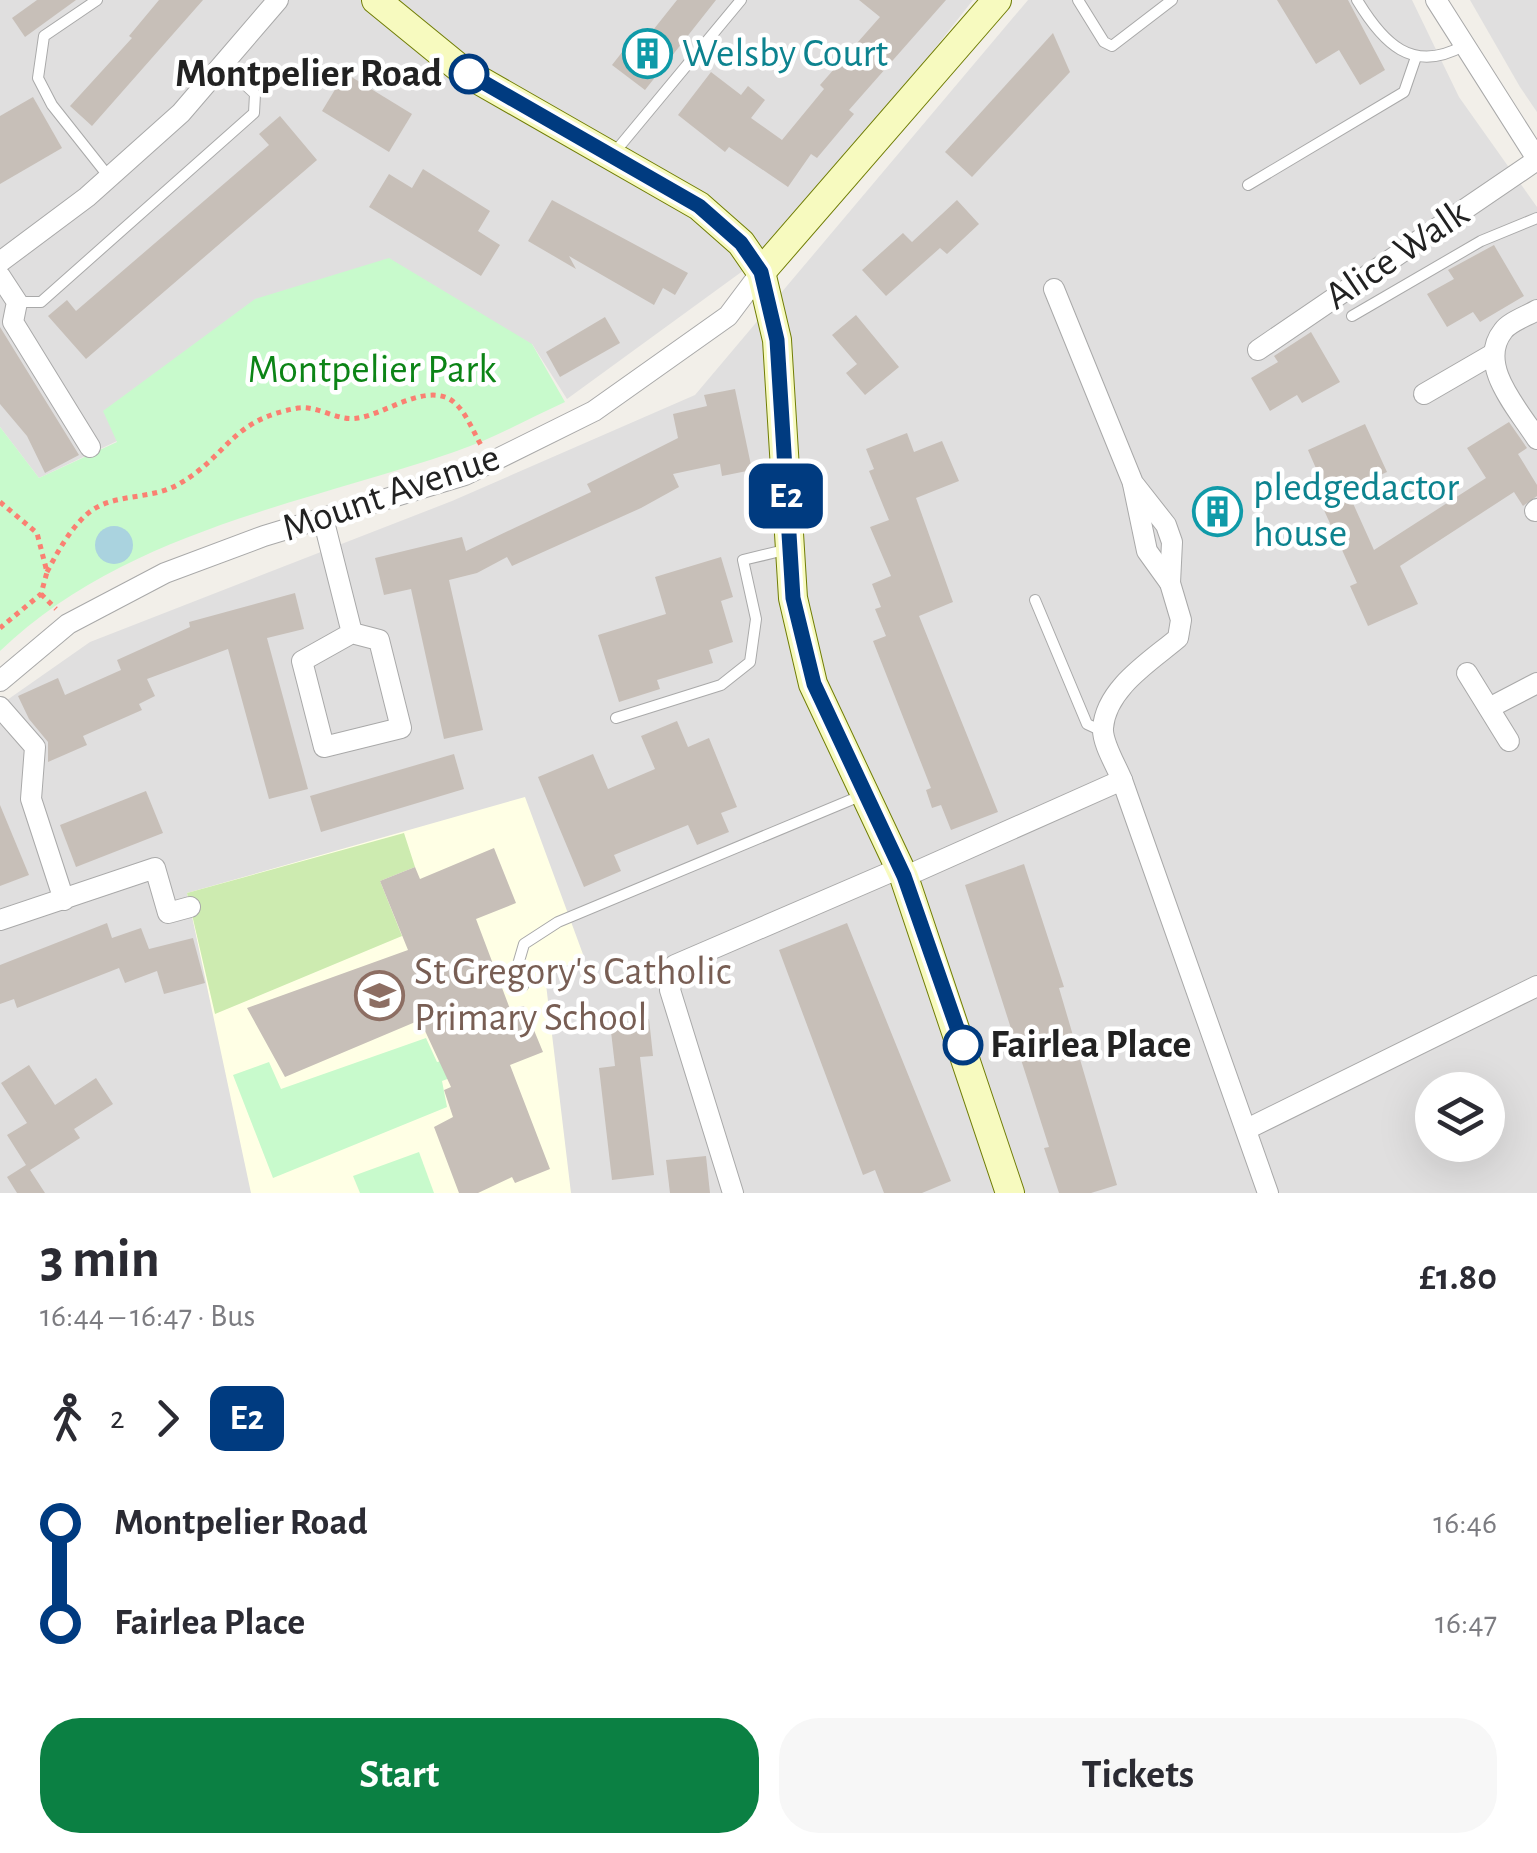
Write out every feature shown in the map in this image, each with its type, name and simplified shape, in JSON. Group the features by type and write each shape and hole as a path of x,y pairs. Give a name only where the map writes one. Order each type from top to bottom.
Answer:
{"street":[{"path":"0,262 110,177 181,112 278,0"},
{"path":"376,0 463,71 699,206 741,243 761,272 777,340 793,598 814,684 902,872 1010,1193"},
{"name":"Mount Avenue","path":"0,681 68,624 165,573 492,463 594,410 728,316 761,272 997,0"},
{"path":"1436,0 1537,160"},
{"name":"Alice Walk","path":"1258,350 1537,160"},
{"path":"0,276 17,302 13,322 90,447"},
{"path":"1054,288 1133,483 1166,525 1172,542 1170,584 1181,620 1178,638 1134,675 1110,703 1102,731 1268,1193"},
{"path":"1537,310 1503,330 1493,354 1498,376 1537,439"},
{"path":"1424,394 1493,354"},
{"path":"323,518 352,634"},
{"path":"352,634 378,640 401,728 324,747 302,661 352,634"},
{"path":"1467,673 1509,740"},
{"path":"1488,708 1537,683"},
{"path":"0,707 35,747 31,799 64,900"},
{"path":"733,1193 670,990 675,965 1122,780"},
{"path":"0,920 155,868 168,913 190,907"},
{"path":"1247,1129 1537,986"}],"lane":[{"path":"97,0 44,36 38,78 52,105 110,177"},
{"path":"612,156 741,0"},
{"path":"1078,0 1104,42 1112,46 1172,0"},
{"path":"1357,0 1376,32 1416,56 1442,57 1463,46"},
{"path":"1248,185 1404,92 1416,56"},
{"path":"17,302 42,302 254,113 254,94 222,63"},
{"path":"1352,316 1481,241 1537,218"},
{"path":"616,718 721,685 750,662 756,619 744,560 790,549"},
{"path":"1034,600 1087,724 1102,731"},
{"path":"522,986 517,968 524,944 558,922 866,794"}],"path":[{"path":"0,628 41,594 66,539 88,512 118,499 148,496 178,485 243,425 302,407 355,420 400,403 442,395 457,403 492,463"},
{"path":"0,502 37,534 48,572"},
{"path":"41,594 51,603"}],"shaded area":[{"path":"0,0 973,0 781,243 567,399 532,344 117,441 39,478 0,427"},
{"path":"1028,0 1412,0 1459,97 1537,207 1537,1193 0,1193 0,705 90,642 452,501 695,395"},
{"path":"1470,0 1537,0 1537,112 1520,87"},
{"name":"St Gregory's Catholic Primary School","path":"525,797 584,957 545,976 571,1193 251,1193 187,893"}],"green space":[{"name":"Montpelier Park","path":"389,258 532,344 565,402 454,452 274,507 157,550 48,611 0,651 0,427 39,478 117,442 103,411 255,299"},
{"path":"404,833 415,867 380,881 402,936 215,1014 187,893"},
{"path":"426,1038 437,1062 459,1057 466,1072 442,1081 447,1107 273,1178 233,1075 269,1062 281,1089"},
{"path":"419,1152 434,1193 360,1193 353,1176"}],"water":[{"path":"114,526 127,532 133,545 127,558 114,564 101,558 95,545 101,532"}],"building":[{"path":"37,0 76,0 25,37 12,18"},
{"path":"159,0 203,0 92,126 70,106 132,38 129,36"},
{"name":"Welsby Court","path":"677,0 716,0 645,90 612,65 634,37 642,44"},
{"path":"859,0 946,0 849,110 854,114 817,158 811,154 788,187 729,147 725,152 678,115 711,72 741,95 748,86 765,100 751,118 782,140 824,89 820,85 880,17"},
{"path":"1277,0 1348,0 1385,70 1360,85 1339,50 1316,64"},
{"path":"1053,33 1070,72 972,177 945,152"},
{"path":"345,73 412,114 389,152 322,111"},
{"path":"33,97 62,148 0,184 0,116"},
{"path":"280,116 317,160 86,359 48,316 67,300 76,311 269,145 259,134"},
{"path":"423,169 490,211 478,231 500,245 481,276 369,207 389,174 412,188"},
{"path":"552,200 688,273 675,295 663,288 654,305 569,256 576,269 528,241"},
{"path":"957,200 979,224 947,254 940,248 886,296 862,270 903,233 912,242"},
{"path":"1494,245 1524,296 1480,322 1473,312 1447,327 1427,294 1454,279 1448,270"},
{"path":"856,315 899,367 865,395 846,373 857,364 832,335"},
{"path":"605,317 620,343 560,377 546,352"},
{"path":"0,327 79,455 45,473 27,436 0,404"},
{"path":"1311,332 1340,382 1302,403 1297,395 1270,411 1251,378 1278,362 1274,356"},
{"path":"735,389 752,470 722,476 720,464 673,474 679,487 641,508 512,566 507,557 477,573 449,580 483,730 444,739 411,589 384,595 375,558 462,537 466,551 591,492 587,484 678,438 673,414 707,406 704,395"},
{"path":"1509,422 1527,448 1518,454 1537,485 1537,496 1523,506 1514,492 1400,566 1418,604 1368,626 1350,586 1357,583 1309,477 1318,473 1308,450 1365,424 1387,472 1347,490 1374,550 1486,478 1467,448"},
{"path":"907,433 914,452 942,441 959,481 916,498 953,602 919,616 998,812 951,830 941,805 932,808 926,790 931,788 873,641 886,636 875,609 881,607 872,584 891,576 870,527 889,520 869,471 874,469 866,449"},
{"name":"pledgedactor house","path":"1226,489 1241,520 1210,534 1195,503"},
{"path":"721,557 733,597 721,601 733,642 709,650 713,663 657,680 660,689 619,702 598,635 666,614 655,577"},
{"path":"295,593 304,629 267,638 308,789 269,799 228,649 147,679 155,696 139,704 142,710 83,736 87,745 48,762 48,742 29,719 18,696 58,678 65,695 121,670 117,660 190,627 189,622"},
{"path":"677,721 688,747 709,738 737,807 721,813 729,832 697,845 688,825 614,855 621,871 584,887 538,777 593,754 608,789 655,769 641,736"},
{"path":"454,754 464,789 321,832 310,796"},
{"path":"146,791 163,833 76,867 60,825"},
{"path":"0,805 29,875 0,886"},
{"path":"494,848 516,903 476,919 510,1009 524,1006 543,1052 510,1065 550,1169 515,1183 512,1177 478,1193 459,1193 434,1127 453,1117 444,1090 451,1087 420,1020 285,1077 247,1008 408,950 380,881 415,867 420,879"},
{"path":"1024,864 1064,987 1059,988 1117,1185 1091,1193 1059,1193 1044,1148 1049,1147 965,885"},
{"path":"107,923 112,938 141,928 149,949 193,938 205,983 164,994 157,971 125,983 119,968 17,1008 14,999 0,1004 0,965"},
{"path":"847,923 951,1181 922,1193 884,1193 875,1170 863,1175 779,950"},
{"path":"649,1019 653,1056 640,1057 654,1175 612,1180 599,1068 615,1066 610,1023"},
{"path":"29,1065 55,1105 96,1078 113,1104 74,1129 80,1138 30,1170 45,1193 17,1193 7,1177 26,1165 7,1135 27,1123 1,1083"},
{"path":"706,1156 710,1193 670,1193 666,1160"}],"bus line":[{"name":"E2","path":"469,74 699,206 741,243 761,272 777,340 793,598 814,684 904,876 963,1045"}],"place":[{"name":"Welsby Court","path":"647,54"},
{"name":"Montpelier Road","path":"469,74"},
{"name":"pledgedactor house","path":"1218,511"},
{"name":"St Gregory's Catholic Primary School","path":"379,995"},
{"name":"Fairlea Place","path":"963,1045"}]}
